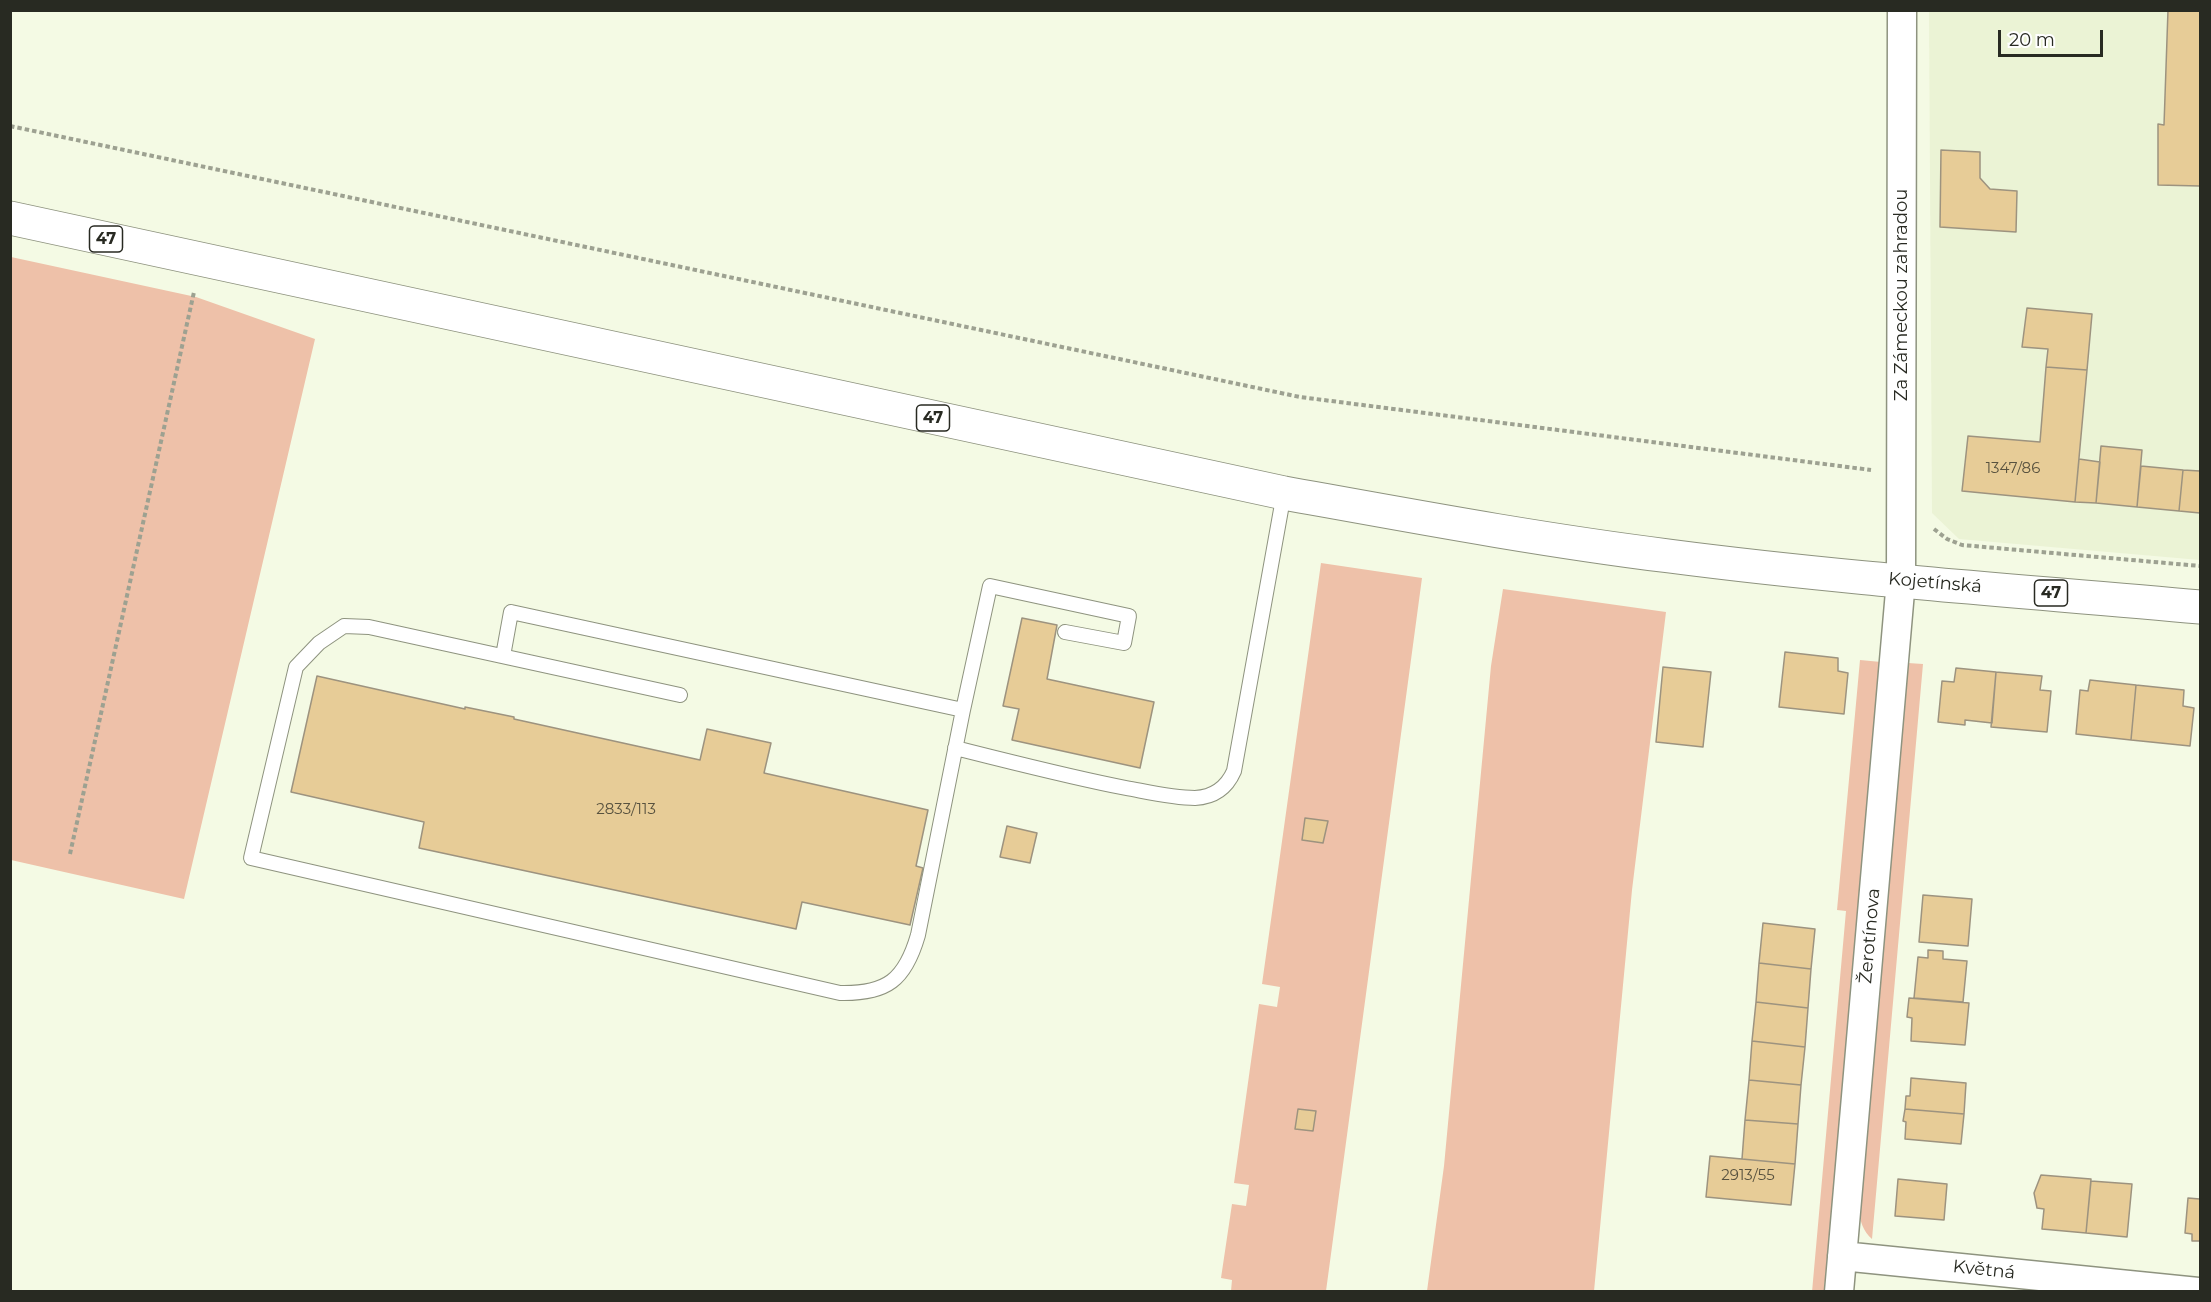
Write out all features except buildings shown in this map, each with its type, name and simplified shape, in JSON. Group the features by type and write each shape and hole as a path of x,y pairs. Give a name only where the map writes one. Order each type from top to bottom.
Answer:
{"main road":[{"name":"47","path":"10,218 1284,494"},
{"name":"Kojetínská","path":"1284,494 1669,556 2200,607"}],"street":[{"name":"Za Zámeckou zahradou","path":"1901,580 1902,10"},
{"name":"Žerotínova","path":"1839,1292 1901,580"},
{"name":"Květná","path":"1842,1257 2198,1292"}],"lane":[{"path":"955,748 1088,781 1144,791 1195,798 1219,791 1229,782 1234,771 1284,494"},
{"path":"680,695 369,627 344,626 319,643 296,667 251,858 840,993 868,992 883,987 896,978 907,966 913,952 990,586 1129,616 1124,643 1065,632"},
{"path":"502,656 512,612 963,710"}],"path":[{"path":"10,126 1300,398 1901,473"},
{"path":"70,854 201,259"},
{"path":"1932,527 1947,539 1962,545 2200,566"}],"shaded area":[{"path":"1929,11 2200,11 2200,560 1959,539 1932,513"},
{"path":"11,257 196,297 315,339 184,899 11,860"},
{"path":"1321,563 1422,578 1326,1291 1231,1291 1232,1280 1221,1278 1232,1204 1246,1206 1249,1185 1234,1183 1259,1004 1277,1007 1280,987 1262,984"},
{"path":"1503,589 1666,612 1632,890 1594,1291 1427,1291 1444,1166 1491,666"},
{"path":"1860,660 1881,662 1824,1291 1812,1292 1846,911 1837,910"},
{"path":"1908,663 1923,664 1872,1239 1862,1226 1859,1210"}]}
